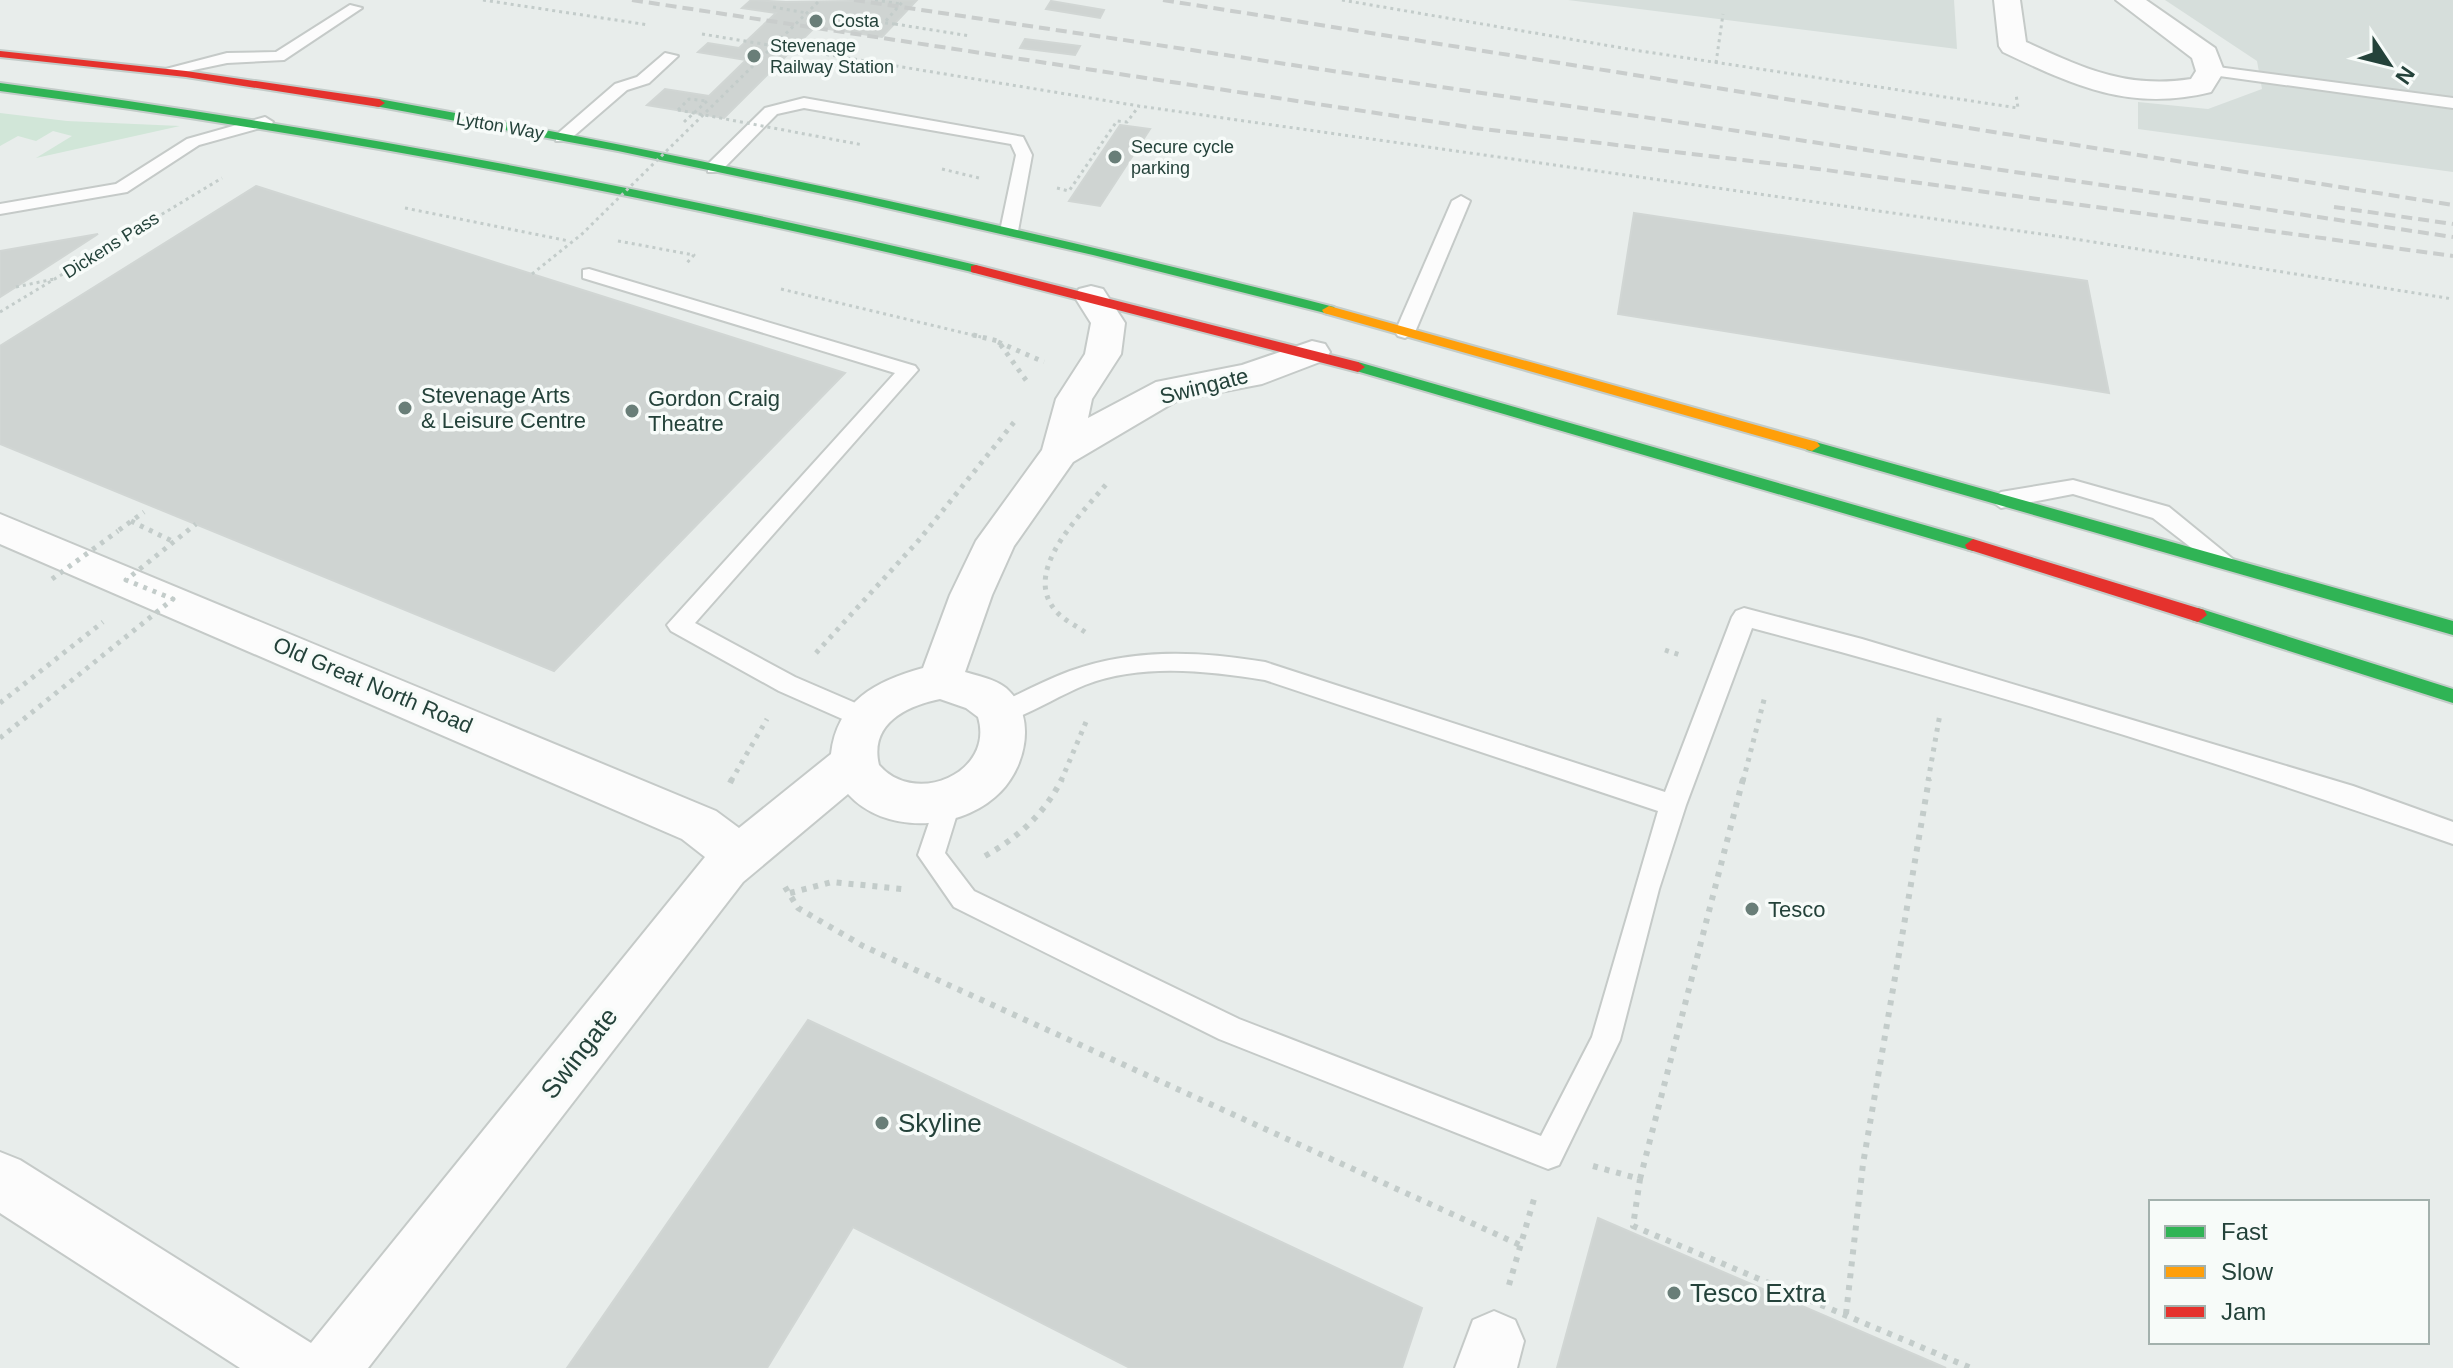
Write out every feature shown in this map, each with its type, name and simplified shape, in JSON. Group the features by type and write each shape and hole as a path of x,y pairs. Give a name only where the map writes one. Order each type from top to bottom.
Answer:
{"main road":[{"name":"Lytton Way","path":"0,54 170,70 285,89 562,138 1009,231 1405,332 2453,628"},
{"path":"0,87 265,122 700,204 1091,296 1541,415 2453,696"}],"street":[{"path":"2007,0 2013,46 2090,82 2164,92 2201,86 2210,71 2205,54 2129,0"},
{"name":"Swingate","path":"940,682 971,595 996,541 1060,453 1074,399 1103,354 1108,323 1091,296"},
{"name":"Swingate","path":"1060,453 1115,418 1169,390 1249,376 1312,352"},
{"name":"Old Great North Road","path":"0,528 699,825 746,850"},
{"path":"940,682 987,698 1000,714 1005,738 997,764 977,786 948,801 917,805 887,799 866,784 860,740 885,699 912,687 940,682"},
{"name":"Swingate","path":"330,1368 716,880 860,740"},
{"path":"0,1180 295,1368"}],"lane":[{"path":"170,70 227,58 279,57 355,8"},
{"path":"562,138 621,87 643,80 670,56"},
{"path":"279,57 285,89"},
{"path":"2210,71 2453,103"},
{"path":"714,168 771,111 804,103 1017,140 1024,155 1009,231"},
{"path":"0,209 121,188 193,142 265,122"},
{"path":"1405,332 1461,201"},
{"path":"589,274 908,370 679,625 787,684 860,740"},
{"path":"1998,500 2073,487 2134,504 2161,512 2234,568"},
{"path":"948,801 931,855 964,899 1229,1029 1548,1154 1606,1040 1646,889 1673,805 1727,671 1744,617 1946,674 2353,797 2453,833"},
{"path":"1000,714 1102,670 1163,662 1218,663 1265,671 1673,805"}],"path":[{"path":"483,0 659,27"},
{"path":"532,274 582,234 820,0"},
{"path":"875,0 903,2"},
{"path":"1342,0 1716,63 2018,108 2013,46"},
{"path":"903,2 884,23 970,36"},
{"path":"773,7 807,13"},
{"path":"1716,63 1723,14"},
{"path":"690,32 1139,106 2062,237 2453,299"},
{"path":"681,124 707,101 689,99 678,110 704,114 863,145"},
{"path":"1055,188 1069,191 1117,121 1127,122 1139,106"},
{"path":"931,167 990,180"},
{"name":"Dickens Pass","path":"0,312 222,178"},
{"path":"582,234 596,237"},
{"path":"610,239 694,255 684,265"},
{"path":"16,287 59,278"},
{"path":"998,341 1089,379"},
{"path":"790,893 819,882 842,881 906,890 991,853 1044,812 1067,776 1102,670 1094,638 1053,608 1042,584 1046,564 1113,476"},
{"path":"52,579 144,512"},
{"path":"131,521 174,542"},
{"path":"0,738 173,599 126,580 196,524"},
{"path":"133,598 146,588"},
{"path":"0,703 109,617"},
{"path":"1665,650 1768,684 1640,1179 1633,1226 1971,1368"},
{"path":"1846,1314 1863,1164 1946,674"},
{"path":"746,850 790,893 798,908 863,946 1520,1245"},
{"path":"1490,1354 1548,1154 1640,1179"}],"shaded area":[{"path":"1568,0 1954,0 1957,49"},
{"path":"2165,0 2453,0 2453,172 2138,129 2138,102 2208,109 2262,89 2257,61"}],"green space":[{"path":"0,113 67,121 180,126 36,158 72,136 53,131 36,141 18,136 0,146"}],"building":[{"name":"Stevenage Railway Station","path":"751,0 917,0 882,37 815,27 724,118 647,105 665,89 709,96 746,60 698,52 708,43 739,48 776,13 742,8"},
{"path":"1051,1 1104,10 1100,18 1046,9"},
{"path":"1025,39 1080,46 1075,55 1020,48"},
{"name":"Secure cycle parking","path":"1120,125 1150,129 1100,206 1069,201"},
{"name":"Stevenage Arts & Leisure Centre","path":"256,186 845,373 554,671 0,444 0,346"},
{"path":"1634,213 2087,281 2109,393 1618,314"},
{"path":"98,234 16,287 0,297 0,251"},
{"name":"Skyline","path":"808,1020 1422,1308 1402,1368 1130,1368 853,1227 767,1368 567,1368"},
{"name":"Tesco Extra","path":"1598,1218 1946,1368 1557,1368"}],"railway":[{"path":"632,0 1475,128 1826,170 2453,256"},
{"path":"854,0 2453,237"},
{"path":"1163,0 2453,205"},
{"path":"2334,207 2453,224"}],"traffic: fast":[{"path":"0,87 246,122 491,164 734,213 976,269"},
{"path":"379,103 856,197 1093,251 1329,310"},
{"path":"1358,367 1973,545"},
{"path":"1812,446 2453,628"},
{"path":"2198,615 2453,696"}],"traffic: slow":[{"path":"1329,310 1812,446"}],"traffic: jam":[{"path":"0,54 186,74 379,103"},
{"path":"976,269 1358,367"},
{"path":"1973,545 2198,615"}],"place":[{"name":"Costa","path":"816,21"},
{"name":"Stevenage Railway Station","path":"754,56"},
{"name":"Secure cycle parking","path":"1115,157"},
{"name":"Stevenage Arts & Leisure Centre","path":"405,408"},
{"name":"Gordon Craig Theatre","path":"632,411"},
{"name":"Tesco","path":"1752,909"},
{"name":"Skyline","path":"882,1123"},
{"name":"Tesco Extra","path":"1674,1293"}]}
